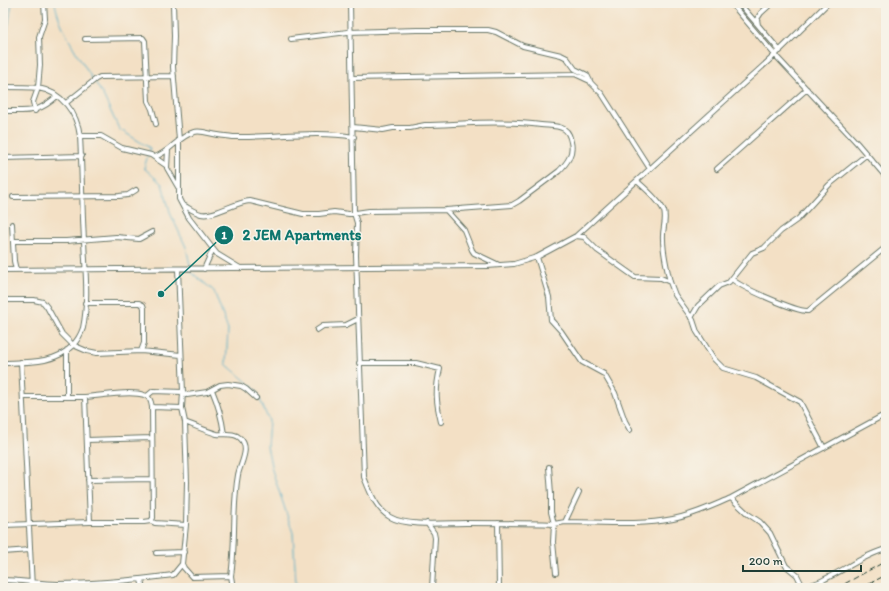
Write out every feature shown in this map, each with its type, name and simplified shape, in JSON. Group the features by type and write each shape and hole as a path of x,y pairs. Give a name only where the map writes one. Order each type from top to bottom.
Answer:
{"street":[{"path":"35,111 33,102 38,88 40,65 39,37 45,19 44,3"},
{"path":"173,3 174,76 179,140 179,199 189,218 213,249 218,254 241,268"},
{"path":"350,3 354,137 354,213 357,223 358,319 364,477 371,495 382,510 390,517 399,521 427,523 554,524 565,522 634,523 667,520 704,510 731,498 886,414"},
{"path":"731,3 775,55 886,177"},
{"path":"739,3 780,51"},
{"path":"758,25 757,19 772,3"},
{"path":"3,270 499,265 525,261 537,257 576,236 780,51 828,3"},
{"path":"291,39 351,32 417,30 493,31 523,46 561,55 567,58 575,69 587,75 590,81 602,94 650,169"},
{"path":"85,39 143,38 145,41 148,101 156,124"},
{"path":"352,78 575,74 590,81"},
{"path":"66,103 100,76 174,76"},
{"path":"3,87 38,88 48,91 66,103 76,117 82,156 86,269 83,329 73,345 52,358 3,363"},
{"path":"717,169 807,89"},
{"path":"3,114 6,112 35,111 49,104 57,96"},
{"path":"183,205 203,214 222,210 250,201 297,214 334,212 345,214 369,211 446,210 512,205 559,172 572,155 573,147 570,136 566,130 557,126 521,122 425,125 410,128 393,128 383,130 353,127"},
{"path":"155,157 168,150 179,140 190,134 198,132 236,137 292,134 333,134 354,137"},
{"path":"80,136 102,136 122,148 155,157 167,166"},
{"path":"168,150 168,171 179,188"},
{"path":"691,318 698,306 718,287 728,283 732,279 752,253 764,248 781,231 798,219 829,185 866,154"},
{"path":"3,158 82,156"},
{"path":"637,181 664,210 665,218 662,236 670,282 675,295 691,318 697,332 712,357 723,368 756,378 800,402 824,448"},
{"path":"13,197 128,195 136,190"},
{"path":"446,210 464,230 474,253 499,265"},
{"path":"12,224 14,261 16,270"},
{"path":"13,241 116,237 139,240 152,232"},
{"path":"576,236 584,237 597,250 637,278 663,278 670,282"},
{"path":"732,279 749,290 797,309 808,311 886,247"},
{"path":"204,269 213,249"},
{"path":"537,257 549,297 551,320 561,331 582,362 604,374 615,393 625,421 630,430"},
{"path":"3,580 89,586 173,575 182,564 186,525 187,482 185,422 182,408 183,392 178,269"},
{"path":"3,300 34,300 43,302 59,330 73,345 92,353 141,351 181,355"},
{"path":"85,303 139,303 143,305 144,343 141,351"},
{"path":"317,330 323,326 346,325 358,319"},
{"path":"67,350 67,397"},
{"path":"21,362 24,397 32,588"},
{"path":"360,363 416,363 440,369 436,385 437,405 441,422"},
{"path":"147,396 153,391 183,392 190,395 212,390 223,384 234,385 246,389 256,398"},
{"path":"212,390 224,434"},
{"path":"24,397 132,394 142,394 147,396 152,407 153,518 151,521"},
{"path":"85,396 90,522"},
{"path":"152,407 182,408"},
{"path":"185,422 216,434 231,434 242,439 245,454 238,472 235,494 231,576 233,588"},
{"path":"87,440 152,438"},
{"path":"549,467 551,512 554,524 556,573"},
{"path":"88,480 152,479"},
{"path":"565,522 579,492"},
{"path":"731,498 748,514 760,522 770,534 786,566 797,575 802,588 826,579 844,568 860,561 869,554 886,549"},
{"path":"3,525 151,521 155,523 186,525"},
{"path":"427,523 434,533 435,538 432,588"},
{"path":"498,523 499,588"},
{"path":"3,552 30,550"},
{"path":"156,553 184,552"},
{"path":"182,564 192,577 231,576"},
{"path":"141,580 144,588"}],"waterway":[{"path":"3,59 12,3"},
{"path":"55,3 57,13 65,33 93,80"},
{"path":"95,82 119,129 150,148 149,152"},
{"path":"148,155 144,168 162,184 171,215 186,247 190,265"},
{"path":"191,272 214,291 228,330 226,364 256,390 269,421 267,446 272,470 293,533 297,588"}],"railway":[{"path":"837,588 886,561"},
{"path":"861,588 886,575"}],"place":[{"name":"2 JEM Apartments","path":"161,294"}]}
